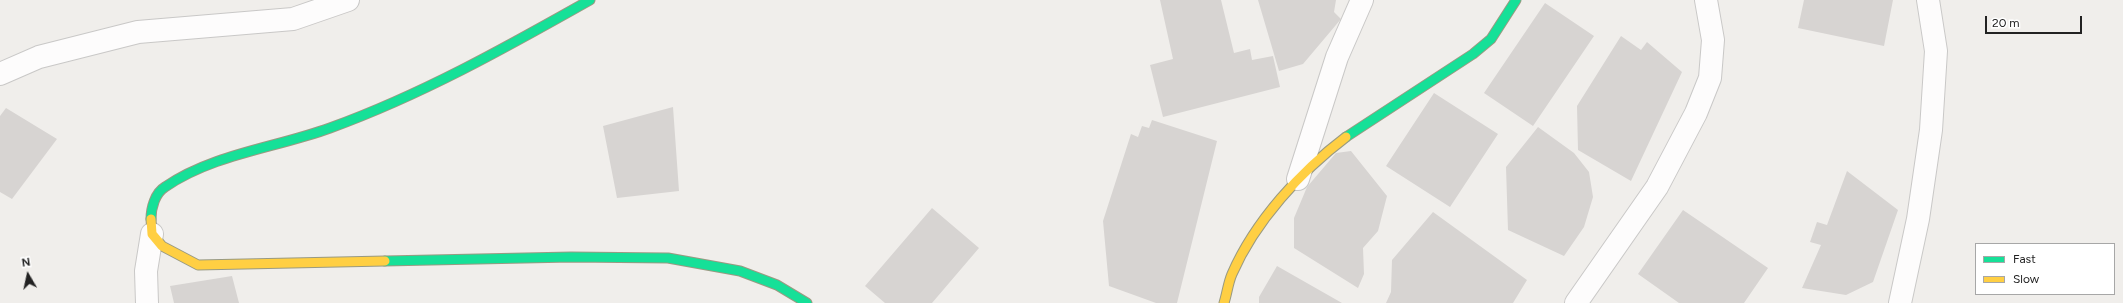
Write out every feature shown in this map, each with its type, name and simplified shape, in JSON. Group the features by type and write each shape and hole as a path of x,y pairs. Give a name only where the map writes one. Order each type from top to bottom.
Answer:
{"street":[{"path":"0,74 39,57 138,32 293,19 348,0"},
{"path":"147,303 146,271 152,234 151,208 163,188 198,168 328,129 392,104 487,58 590,0"},
{"path":"1298,179 1337,57 1362,0"},
{"path":"1224,303 1232,274 1248,246 1263,222 1298,179 1321,156 1357,128 1473,54 1491,39 1516,0"},
{"path":"1576,303 1657,187 1696,113 1710,78 1713,40 1706,0"},
{"path":"1900,303 1918,218 1933,110 1936,51 1928,0"},
{"path":"152,234 162,246 198,265 571,257 668,258 740,271 777,285 807,303"}],"building":[{"path":"1160,0 1221,0 1234,53 1250,49 1252,60 1273,56 1280,87 1163,117 1150,65 1173,59"},
{"path":"1258,0 1336,0 1334,12 1341,19 1303,64 1279,71"},
{"path":"1804,0 1893,0 1884,46 1798,28"},
{"path":"1545,3 1594,36 1533,126 1484,93"},
{"path":"1621,36 1641,50 1647,42 1682,72 1631,181 1578,150 1577,106"},
{"path":"1434,93 1498,134 1450,207 1386,166"},
{"path":"673,107 679,191 617,198 603,126"},
{"path":"6,108 57,139 12,199 0,192 0,116"},
{"path":"1152,120 1217,141 1177,303 1156,303 1109,286 1103,221 1131,134 1138,137 1142,126 1149,128"},
{"path":"1538,127 1574,153 1589,172 1593,197 1584,227 1564,256 1508,230 1506,167"},
{"path":"1351,151 1387,196 1378,231 1363,248 1364,274 1358,288 1294,248 1294,218 1307,187 1336,153"},
{"path":"1847,171 1898,210 1873,282 1846,295 1802,288 1821,245 1810,242 1817,222 1827,225"},
{"path":"932,208 979,248 932,303 885,303 865,286"},
{"path":"1683,210 1768,268 1744,303 1679,303 1638,274"},
{"path":"1433,212 1527,280 1513,303 1386,303 1391,292 1392,260"},
{"path":"1277,266 1342,303 1259,303 1259,297"},
{"path":"232,276 239,303 174,303 170,286"}],"traffic: fast":[{"path":"151,219 153,206 159,193 165,187 184,176 224,159 330,128 397,101 462,70 590,0"},
{"path":"1346,137 1473,54 1491,39 1516,0"},
{"path":"385,261 571,257 668,258 740,271 777,285 807,303"}],"traffic: slow":[{"path":"1224,303 1232,274 1253,235 1266,216 1312,165 1346,137"},
{"path":"151,219 152,234 162,246 198,265 385,261"}]}
